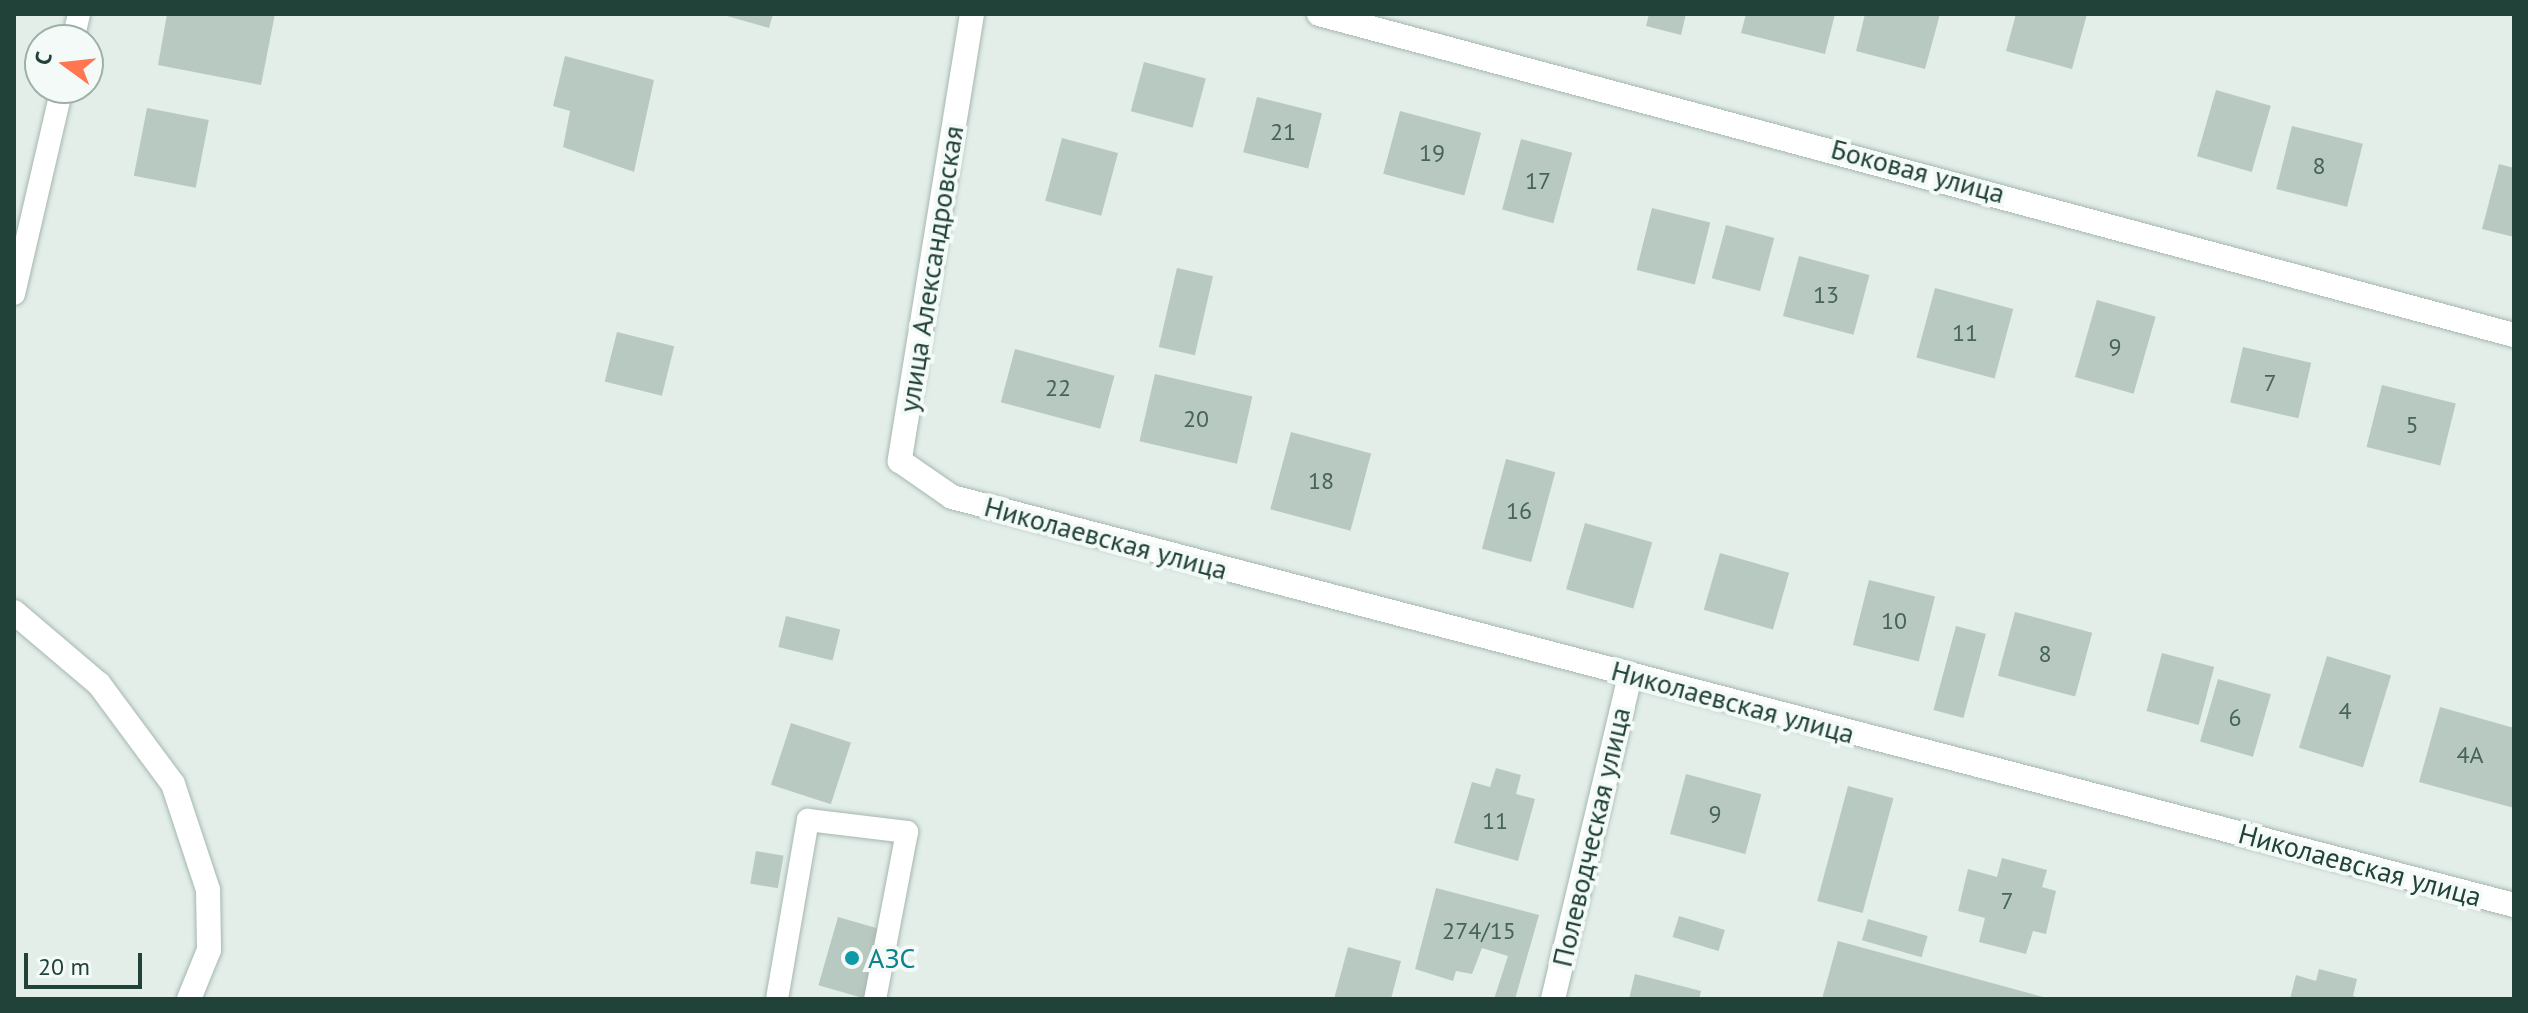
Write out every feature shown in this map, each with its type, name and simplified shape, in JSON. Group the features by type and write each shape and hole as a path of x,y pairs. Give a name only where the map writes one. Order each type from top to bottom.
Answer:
{"street":[{"name":"улица Александровская","path":"952,497 900,461 972,14"},
{"name":"Боковая улица","path":"1319,14 2514,335"},
{"name":"Николаевская улица","path":"952,497 2514,905"},
{"path":"14,612 99,684 173,784 208,890 209,950 189,999"},
{"name":"Полеводческая улица","path":"1553,999 1630,676"}],"lane":[{"path":"14,294 58,104"},
{"path":"777,999 808,820 907,832 875,999"}],"building":[{"path":"167,14 275,14 261,85 158,65"},
{"path":"720,14 773,14 769,28"},
{"path":"1649,14 1686,14 1681,35 1646,26"},
{"path":"1746,14 1835,14 1825,54 1741,33"},
{"path":"1865,14 1940,14 1925,69 1856,51"},
{"path":"2016,14 2087,14 2072,69 2006,51"},
{"path":"565,56 654,80 634,172 563,147 570,111 553,106"},
{"path":"1144,62 1206,79 1193,128 1131,111"},
{"path":"2216,90 2271,106 2252,172 2197,156"},
{"path":"1257,97 1322,113 1308,169 1243,152"},
{"path":"147,108 209,120 196,188 134,176"},
{"path":"1400,111 1481,133 1464,196 1383,174"},
{"path":"2292,126 2363,144 2347,207 2276,189"},
{"path":"1062,138 1118,153 1101,216 1045,201"},
{"path":"1521,139 1572,153 1553,223 1502,210"},
{"path":"2499,164 2514,168 2514,237 2482,229"},
{"path":"1652,208 1710,223 1695,285 1637,270"},
{"path":"1726,225 1774,238 1760,291 1712,278"},
{"path":"1799,256 1870,275 1853,335 1783,316"},
{"path":"1177,268 1213,276 1195,355 1159,347"},
{"path":"1935,288 2013,309 1995,379 1916,358"},
{"path":"2097,300 2156,317 2134,394 2075,377"},
{"path":"617,332 674,346 662,396 605,381"},
{"path":"2243,347 2311,363 2298,418 2230,403"},
{"path":"1015,349 1114,376 1100,429 1001,402"},
{"path":"1155,374 1252,396 1237,464 1139,441"},
{"path":"2382,385 2456,403 2440,465 2367,447"},
{"path":"1291,432 1371,453 1350,531 1270,509"},
{"path":"1506,459 1555,472 1531,562 1482,549"},
{"path":"1585,523 1652,542 1633,609 1566,589"},
{"path":"1720,553 1789,573 1773,630 1704,610"},
{"path":"1869,580 1935,596 1919,661 1853,645"},
{"path":"2015,612 2092,633 2075,696 1998,676"},
{"path":"786,616 840,630 833,661 778,647"},
{"path":"1956,626 1986,634 1963,718 1933,710"},
{"path":"2162,653 2214,667 2199,725 2146,711"},
{"path":"2327,656 2391,676 2363,767 2299,748"},
{"path":"2218,679 2271,694 2253,757 2200,741"},
{"path":"2440,707 2514,728 2514,808 2419,782"},
{"path":"791,723 851,742 831,804 771,785"},
{"path":"1496,768 1521,775 1516,794 1535,799 1518,861 1454,843 1472,782 1490,787"},
{"path":"1686,774 1761,794 1745,854 1670,834"},
{"path":"1848,786 1893,798 1863,913 1817,901"},
{"path":"756,851 784,856 778,888 750,883"},
{"path":"2002,858 2047,870 2042,887 2056,891 2046,934 2033,931 2026,954 1979,942 1985,918 1958,911 1968,869 1997,877"},
{"path":"1436,888 1539,915 1515,999 1494,999 1508,956 1482,948 1472,974 1456,971 1453,981 1415,969"},
{"path":"1679,916 1725,930 1718,951 1673,937"},
{"name":"АЗС","path":"838,917 884,930 865,998 818,985"},
{"path":"1868,919 1928,936 1922,957 1862,940"},
{"path":"1838,941 2047,998 2047,999 1822,999"},
{"path":"1348,947 1401,961 1391,999 1334,999"},
{"path":"2319,969 2357,979 2353,996 2361,999 2290,999 2296,975 2316,981"},
{"path":"1635,974 1701,991 1699,999 1629,999"}],"place":[{"name":"АЗС","path":"852,958"}]}
